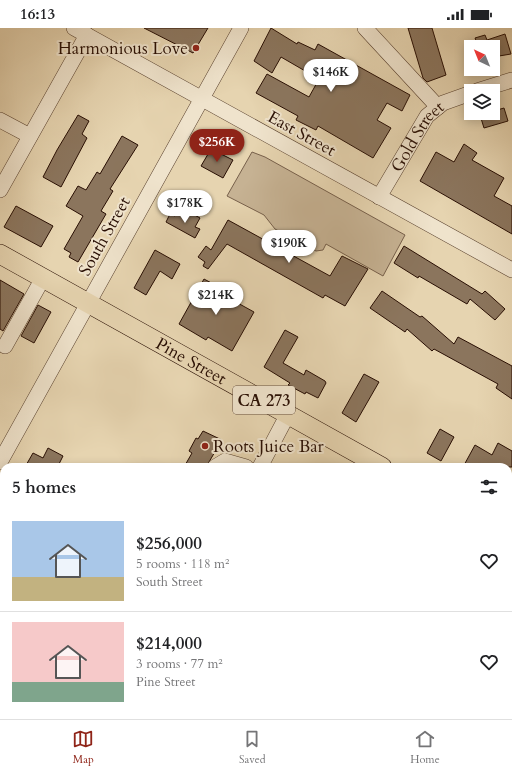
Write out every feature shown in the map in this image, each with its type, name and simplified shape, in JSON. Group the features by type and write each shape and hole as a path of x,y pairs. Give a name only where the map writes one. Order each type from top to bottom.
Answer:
{"main road":[{"name":"Pine Street","path":"0,254 375,463"}],"street":[{"name":"South Street","path":"0,462 241,28"},
{"path":"365,28 438,107"},
{"name":"East Street","path":"80,31 512,270"},
{"path":"0,190 30,136 80,31"},
{"path":"499,84 512,80"},
{"name":"Gold Street","path":"379,197 421,125 438,107 448,100 464,95"},
{"path":"0,120 30,136"},
{"path":"5,346 43,278"},
{"path":"262,463 288,414"}],"shaded area":[{"path":"252,152 265,157 405,235 383,276 326,244 323,250 316,251 275,229 264,215 227,196"}],"building":[{"path":"144,28 208,28 193,53"},
{"path":"271,28 297,44 298,42 315,50 318,44 410,95 402,111 387,103 377,120 391,128 373,158 318,126 316,130 296,120 298,116 256,93 267,74 309,97 319,79 281,57 272,73 254,61"},
{"path":"408,28 432,28 446,75 427,82 423,78"},
{"path":"505,34 511,54 500,56 500,40 487,40"},
{"path":"485,35 487,40 476,40 475,38"},
{"path":"504,108 508,121 484,128 482,120 500,120 500,109"},
{"path":"78,115 89,121 82,134 87,138 61,187 43,177"},
{"path":"122,136 138,145 110,189 113,191 101,211 106,214 78,262 69,257 71,253 64,249 83,216 66,206 78,186 86,190 97,172 100,174"},
{"path":"464,144 477,153 472,160 504,178 494,196 512,206 512,234 420,181 436,152 454,162"},
{"path":"211,149 233,160 223,178 201,166"},
{"path":"16,206 53,226 41,247 4,227"},
{"path":"177,212 188,218 191,213 200,218 195,227 200,229 195,238 166,222 170,214 175,216"},
{"path":"228,220 330,276 342,256 368,269 345,306 325,295 323,298 227,244 208,269 203,266 205,262 198,257 206,246 211,250"},
{"path":"404,246 482,294 485,291 505,309 495,320 470,299 467,304 419,276 418,278 394,263"},
{"path":"155,250 180,264 172,279 160,271 146,295 134,288"},
{"path":"204,279 228,292 225,296 254,312 232,351 208,337 206,340 179,324"},
{"path":"0,280 24,294 3,331 0,329"},
{"path":"382,291 420,317 422,316 454,344 458,337 512,366 512,399 496,388 498,384 434,349 432,351 407,329 405,332 370,308"},
{"path":"38,305 51,312 34,343 21,336"},
{"path":"285,330 298,337 283,363 304,375 306,370 325,381 326,383 318,398 306,392 305,394 288,385 290,383 264,367"},
{"path":"364,374 379,382 356,422 342,413"},
{"path":"440,429 454,437 441,461 427,453"},
{"name":"Roots Juice Bar","path":"203,431 222,440 208,463 186,463 192,453 189,451 196,438 198,439"},
{"path":"498,443 512,451 512,463 465,463 475,445 492,455"},
{"path":"48,448 63,456 60,463 27,463 33,453 43,458"}],"place":[{"name":"Harmonious Love","path":"196,48"},
{"name":"Roots Juice Bar","path":"205,446"}]}
